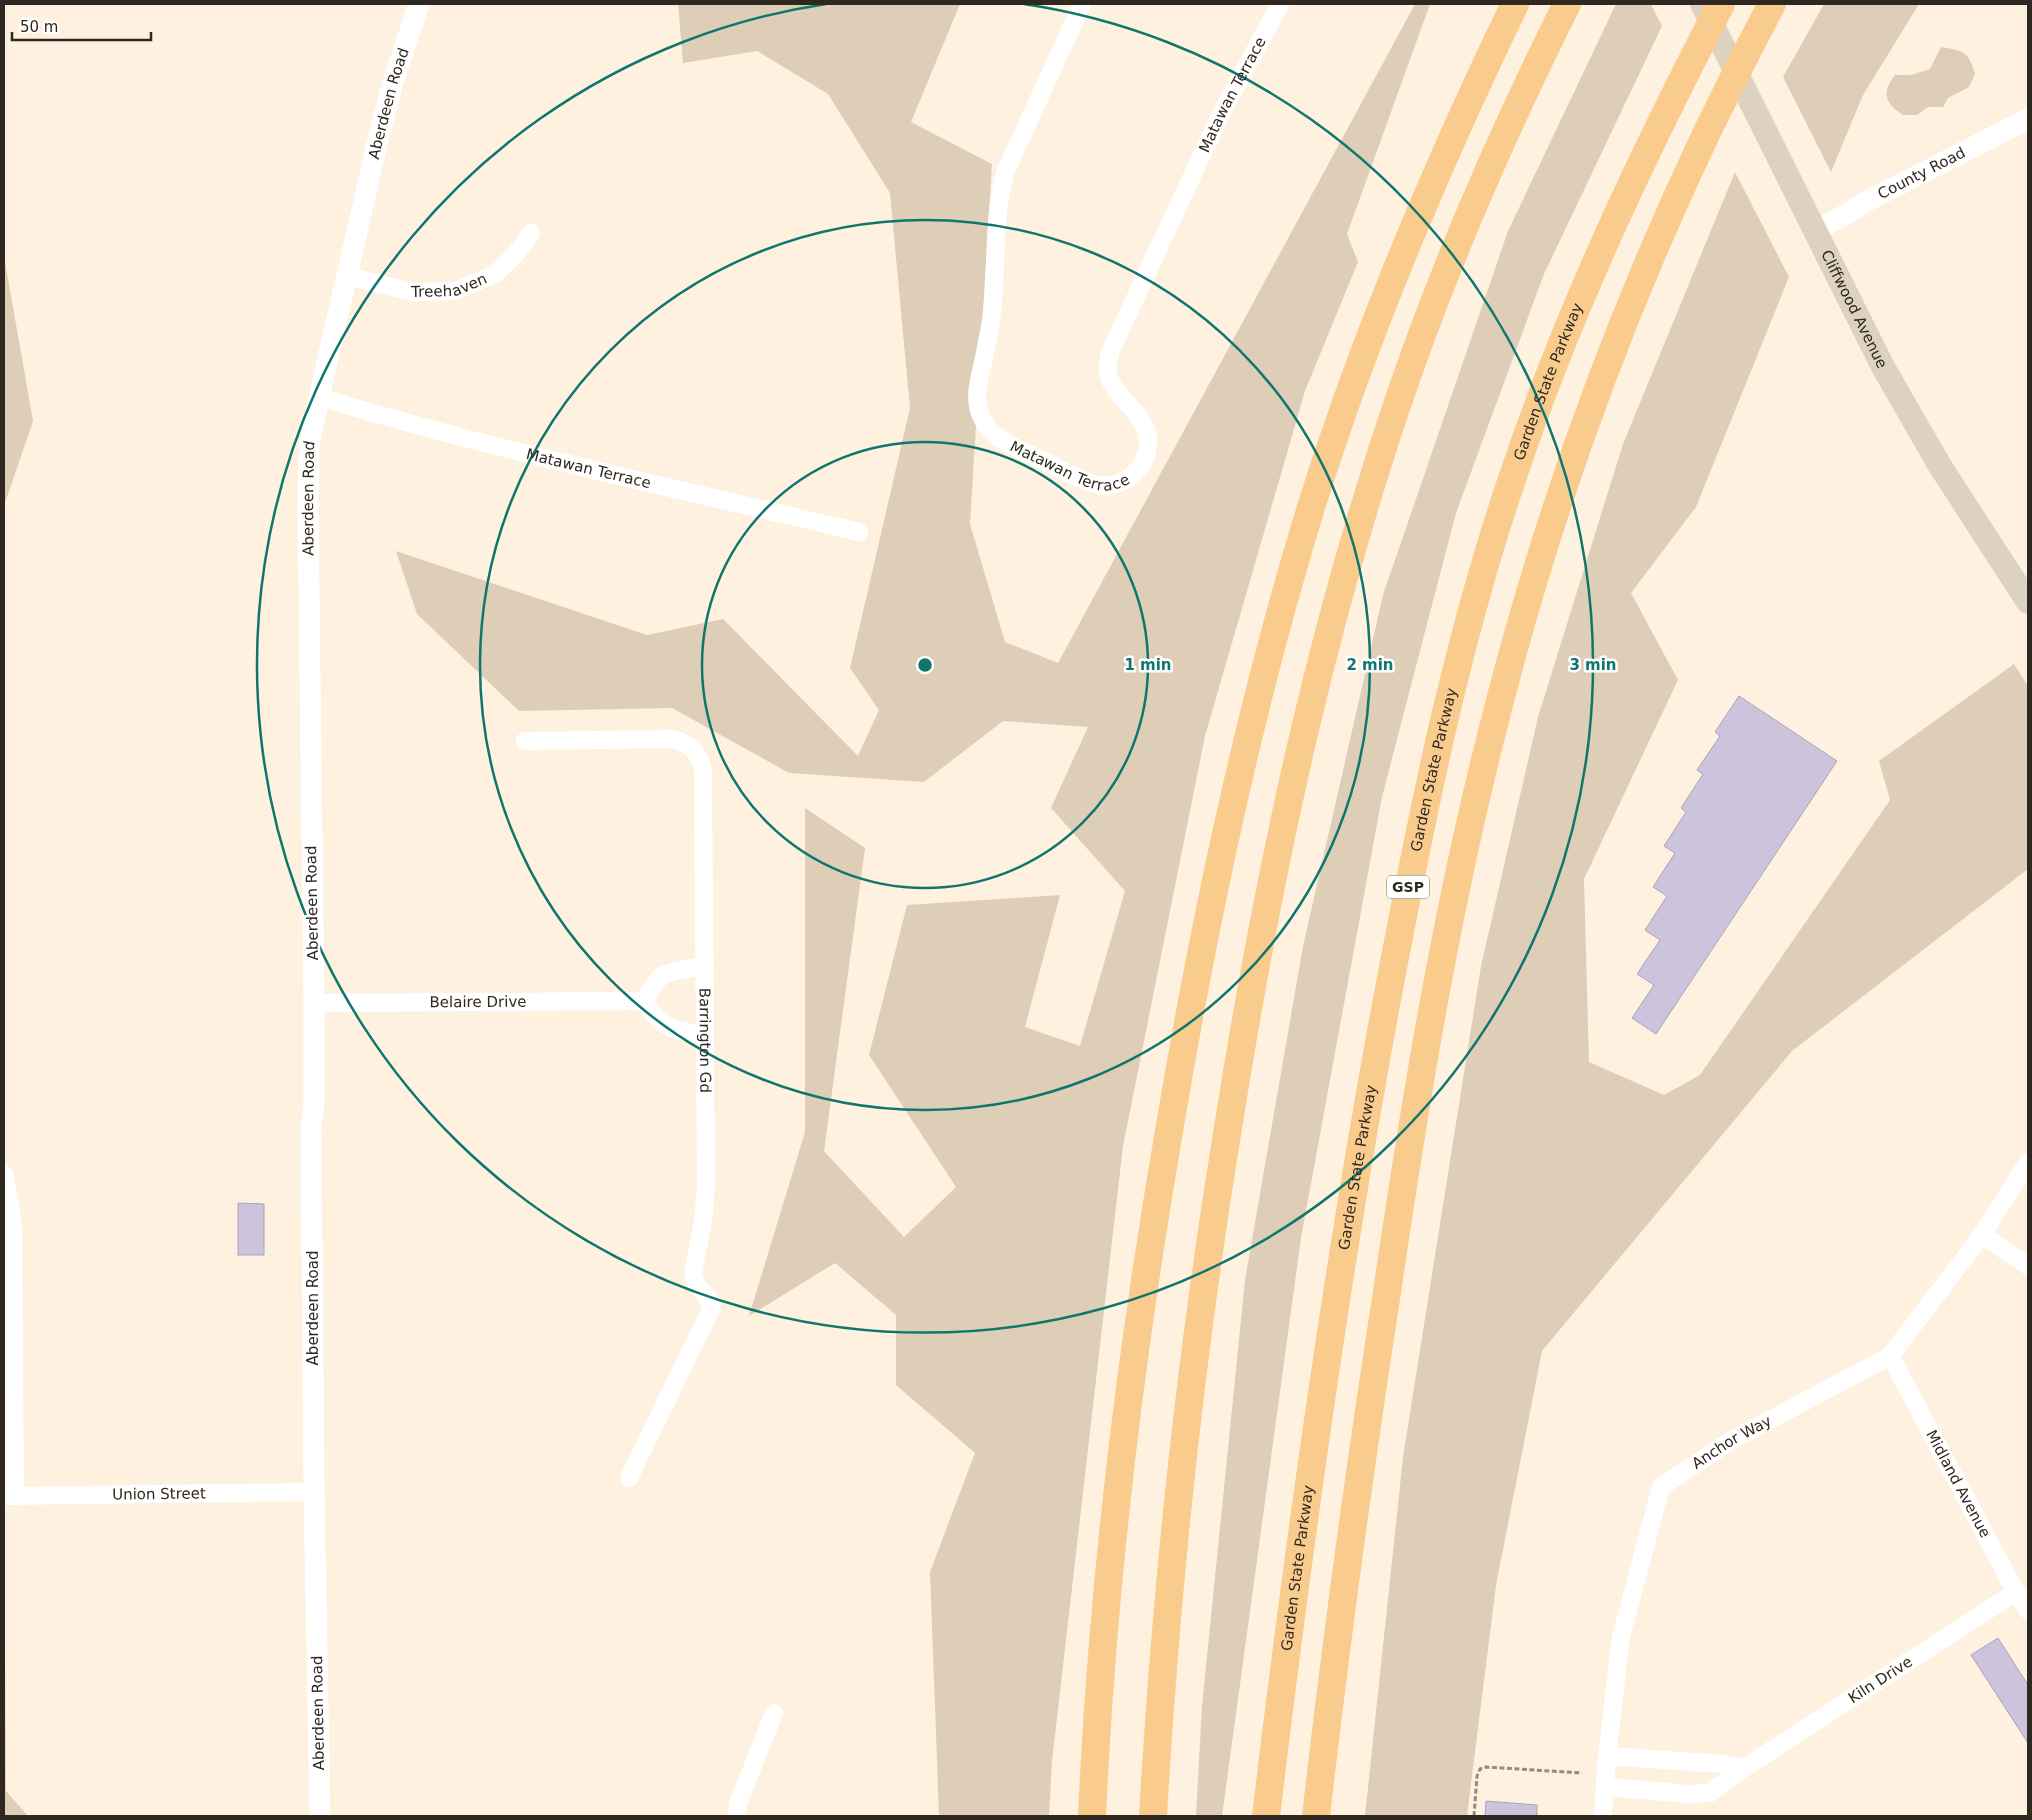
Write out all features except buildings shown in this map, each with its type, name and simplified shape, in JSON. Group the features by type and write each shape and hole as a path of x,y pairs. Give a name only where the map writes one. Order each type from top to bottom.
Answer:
{"highway":[{"path":"1092,1816 1098,1709 1112,1540 1123,1438 1142,1300 1174,1101 1200,959 1242,764 1275,632 1334,436 1404,248 1458,125 1515,4"},
{"path":"1153,1816 1168,1606 1196,1338 1215,1203 1247,1013 1303,737 1354,539 1414,356 1495,155 1567,4"},
{"name":"Garden State Parkway","path":"1266,1816 1286,1643 1328,1343 1407,891 1452,686 1476,596 1511,481 1559,349 1614,220 1674,94 1721,4"},
{"path":"1316,1816 1371,1398 1419,1082 1446,937 1490,741 1546,542 1615,346 1700,146 1772,4"}],"main road":[{"name":"Cliffwood Avenue","path":"1702,4 1770,136 1879,359 1908,413 2028,602"}],"street":[{"name":"Aberdeen Road","path":"320,1816 314,1492 311,1124 314,1104 314,1003 308,509 309,446 393,82 419,4"},
{"name":"Matawan Terrace","path":"1082,4 1005,173 1000,189 992,313 977,399 980,414 985,425 1002,440 1076,476 1099,485 1123,481 1135,473 1141,466 1147,451 1148,438 1145,427 1110,379 1107,364 1111,350 1222,112 1280,4"},
{"name":"County Road","path":"1816,230 1867,201 2028,119"},
{"name":"Treehaven","path":"347,276 412,292 455,291 495,274 515,255 531,233"},
{"name":"Matawan Terrace","path":"319,397 438,430 860,532"},
{"name":"Barrington Gd","path":"525,741 672,739 691,746 697,754 703,770 706,1186 703,1221 693,1273 697,1285 708,1298 712,1307 629,1478"},
{"path":"705,965 661,976 643,1001 666,1027 705,1035"},
{"name":"Belaire Drive","path":"314,1003 643,1001"},
{"name":"Anchor Way","path":"1603,1816 1607,1756 1621,1637 1661,1487 1730,1441 1890,1356 1982,1236 2028,1162"},
{"path":"4,1174 13,1228 9,1496"},
{"path":"1982,1236 2028,1266"},
{"name":"Midland Avenue","path":"1890,1356 2016,1592 2028,1610"},
{"name":"Union Street","path":"9,1496 314,1492"},
{"name":"Kiln Drive","path":"1606,1787 1688,1794 1710,1793 1744,1768 2016,1592"},
{"path":"736,1816 739,1801 774,1713"},
{"path":"1607,1756 1723,1764 1744,1768"}],"path":[{"path":"1474,1816 1477,1776 1480,1769 1486,1767 1582,1773"}],"shaded area":[{"path":"678,4 960,4 911,122 992,164 970,524 1005,642 1058,663 1415,4 1430,4 1347,234 1358,262 1305,391 1205,736 1123,1146 1052,1761 1049,1816 939,1816 930,1572 975,1453 896,1385 896,1315 835,1263 749,1316 805,1132 805,808 865,848 824,1151 904,1237 956,1187 869,1055 907,905 1060,895 1025,1027 1080,1046 1125,891 1051,808 1088,727 1003,721 924,782 789,773 672,708 519,711 417,614 396,551 647,635 723,619 858,756 879,710 850,668 910,408 890,193 828,94 757,51 683,63"},
{"path":"1616,4 1651,4 1662,26 1544,274 1456,513 1382,797 1301,1238 1222,1816 1196,1816 1202,1706 1245,1280 1303,946 1383,595 1508,231"},
{"path":"1824,4 1919,4 1863,95 1831,172 1783,77"},
{"path":"1941,47 1960,51 1967,56 1975,74 1969,87 1948,98 1943,107 1928,107 1917,115 1903,115 1892,106 1887,97 1891,81 1895,75 1911,75 1930,69"},
{"path":"1735,172 1789,277 1696,507 1631,593 1678,680 1584,879 1589,1062 1664,1095 1700,1075 1890,800 1879,761 2014,664 2028,686 2028,869 1792,1051 1542,1351 1496,1585 1467,1816 1365,1816 1403,1457 1481,966 1538,717 1623,444"},
{"path":"4,256 33,421 4,506"},
{"path":"4,1643 6,1791 28,1816 4,1816"}]}
